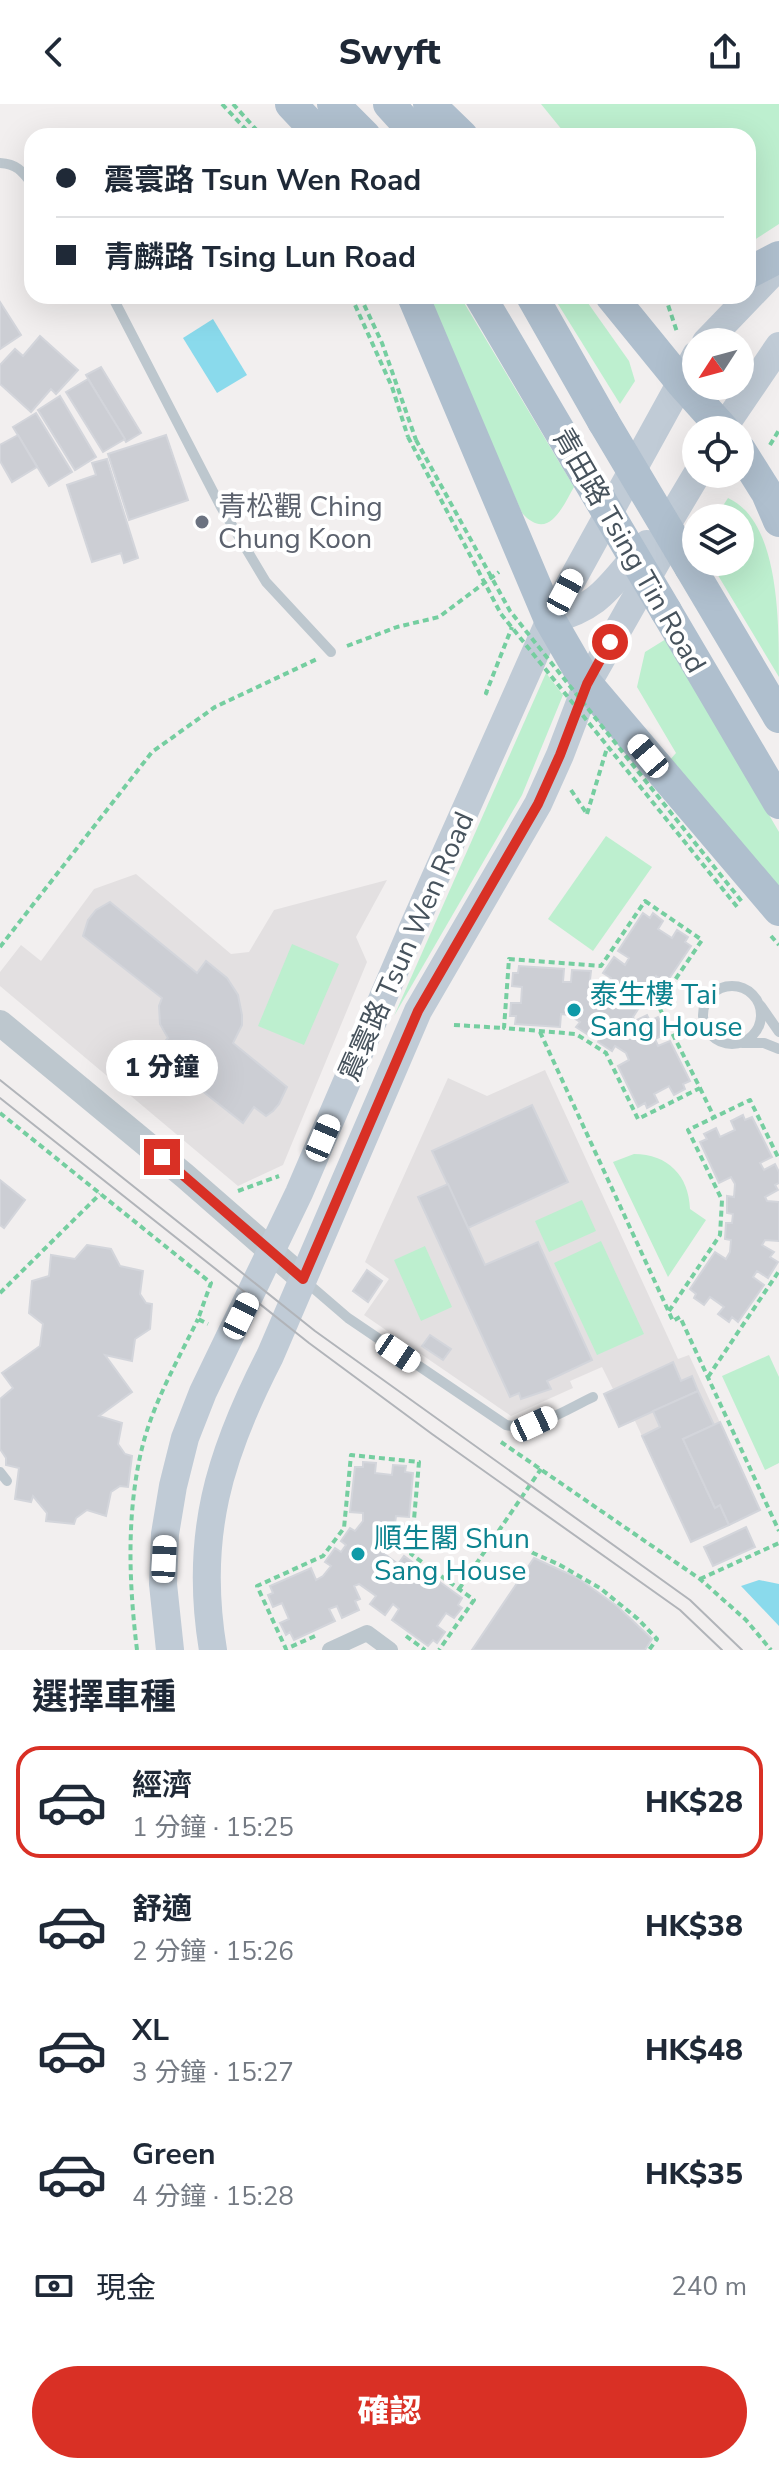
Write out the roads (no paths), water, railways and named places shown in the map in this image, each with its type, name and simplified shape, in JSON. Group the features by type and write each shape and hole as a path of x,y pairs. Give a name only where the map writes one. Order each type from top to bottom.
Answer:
{"main road":[{"path":"291,104 314,128"},
{"path":"333,104 357,128"},
{"path":"389,104 411,128"},
{"path":"429,104 454,128"},
{"path":"756,269 779,257"},
{"path":"756,290 779,266"},
{"path":"416,304 550,620 587,684 779,910"},
{"name":"青田路 Tsing Tin Road","path":"485,304 779,803"},
{"name":"青田路 Tsing Tin Road","path":"537,304 779,717"},
{"path":"621,304 682,355"},
{"path":"719,328 742,304"},
{"path":"738,416 779,346"},
{"name":"震寰路 Tsun Wen Road","path":"170,1650 163,1584 165,1534 185,1438 203,1392 272,1252 550,620 682,363"},
{"path":"754,474 767,493 779,521"},
{"name":"震寰路 Tsun Wen Road","path":"213,1650 207,1584 209,1539 215,1495 243,1410 270,1356 418,1011 538,804 587,684 658,559 669,521 689,488"},
{"path":"550,620 577,613 600,597 669,521"}],"street":[{"path":"0,1023 303,1279"},
{"path":"330,1650 367,1633 390,1650"}],"lane":[{"path":"0,163 13,163 24,173"},
{"path":"116,304 221,507 266,582 331,652"},
{"path":"779,1032 758,1001 749,992 737,987 724,987 713,993 705,1004 703,1017 706,1029 715,1039 727,1044 764,1043 779,1049"},
{"path":"740,1044 759,1027 761,1014 758,1001"},
{"path":"303,1279 348,1318 506,1425 534,1424 593,1397"}],"water":[{"path":"213,319 247,375 217,393 183,338"},
{"path":"759,1580 779,1584 779,1626 741,1586"}],"tram line":[{"path":"0,1080 315,1331 690,1600 742,1650"},
{"path":"0,1098 309,1343 680,1610 722,1650"}],"place":[{"name":"青松觀 Ching Chung Koon","path":"202,522"},
{"name":"泰生樓 Tai Sang House","path":"574,1010"},
{"name":"順生閣 Shun Sang House","path":"358,1554"}]}
